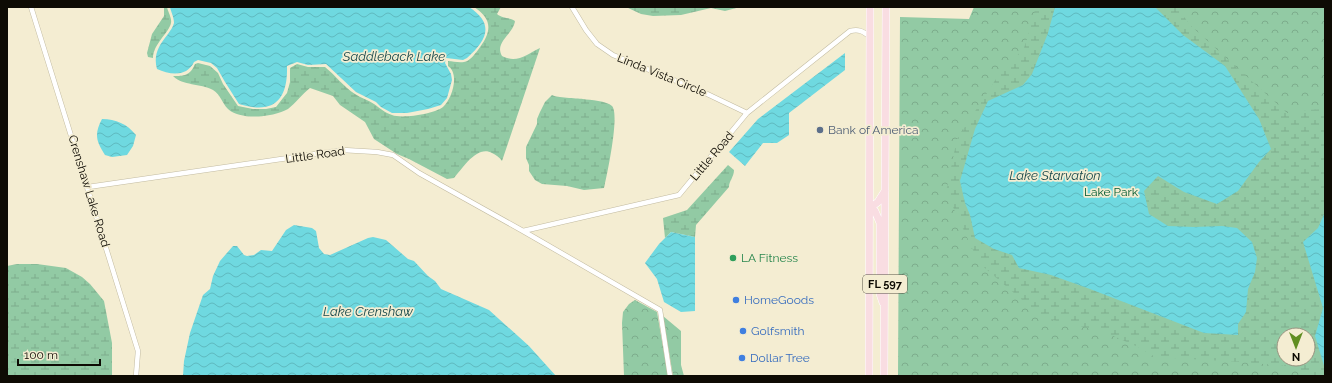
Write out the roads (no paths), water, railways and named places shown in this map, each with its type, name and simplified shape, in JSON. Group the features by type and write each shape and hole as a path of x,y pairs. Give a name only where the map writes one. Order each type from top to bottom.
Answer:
{"main road":[{"name":"FL 597","path":"869,376 870,7"},
{"name":"FL 597","path":"884,376 886,7"},
{"path":"884,307 880,294 880,223 875,211 870,208 878,202 885,191"},
{"path":"864,376 866,229 870,216"}],"street":[{"name":"Crenshaw Lake Road","path":"31,7 138,351 136,376"},
{"name":"Linda Vista Circle","path":"572,7 597,44 613,56 703,92 748,113"},
{"name":"Little Road","path":"524,231 663,200 679,195 748,113 850,31 857,30 864,32 870,38"},
{"name":"Little Road","path":"88,187 343,150 377,152 393,155 419,173 524,231 660,310 670,376"}],"water":[{"name":"Saddleback Lake","path":"170,7 469,7 477,13 482,20 485,26 485,32 479,45 467,58 463,60 446,58 445,63 451,74 452,80 447,98 441,105 407,113 392,113 381,107 376,102 356,92 326,64 308,65 297,62 287,66 285,88 276,102 270,106 251,107 239,104 217,68 211,63 198,60 194,62 187,70 178,73 167,73 157,69 156,55 174,23"},
{"name":"Lake Starvation","path":"1055,7 1155,7 1183,35 1225,66 1259,119 1271,149 1259,162 1238,191 1217,204 1184,192 1158,176 1144,191 1149,214 1168,226 1222,226 1237,228 1252,242 1257,258 1255,272 1248,289 1246,312 1238,324 1238,335 1204,333 1051,275 1019,268 1012,255 994,249 975,238 960,181 975,129 988,101 1023,85 1032,74 1048,33"},
{"path":"845,53 845,70 789,113 789,135 777,143 763,143 745,166 729,152 758,119"},
{"path":"102,119 121,123 136,135 133,146 127,155 112,157 105,155 97,137 99,124"},
{"path":"1325,212 1325,369 1316,339 1316,332 1323,308 1303,242 1318,228"},
{"name":"Lake Crenshaw","path":"294,225 312,228 316,231 319,248 324,254 330,255 368,238 373,237 386,240 408,259 414,261 428,276 435,281 441,289 489,310 529,346 556,376 183,376 184,361 190,333 203,295 210,289 213,276 220,261 233,246 237,246 244,255 247,256 254,255 261,250 272,251 286,230"},
{"path":"671,232 695,237 695,311 681,312 664,302 657,279 645,263 659,244"}],"place":[{"name":"Bank of America","path":"820,130"},
{"name":"LA Fitness","path":"733,258"},
{"name":"HomeGoods","path":"736,300"},
{"name":"Golfsmith","path":"743,331"},
{"name":"Dollar Tree","path":"742,358"}],"park label":[{"name":"Lake Park","path":"1111,192"}]}
